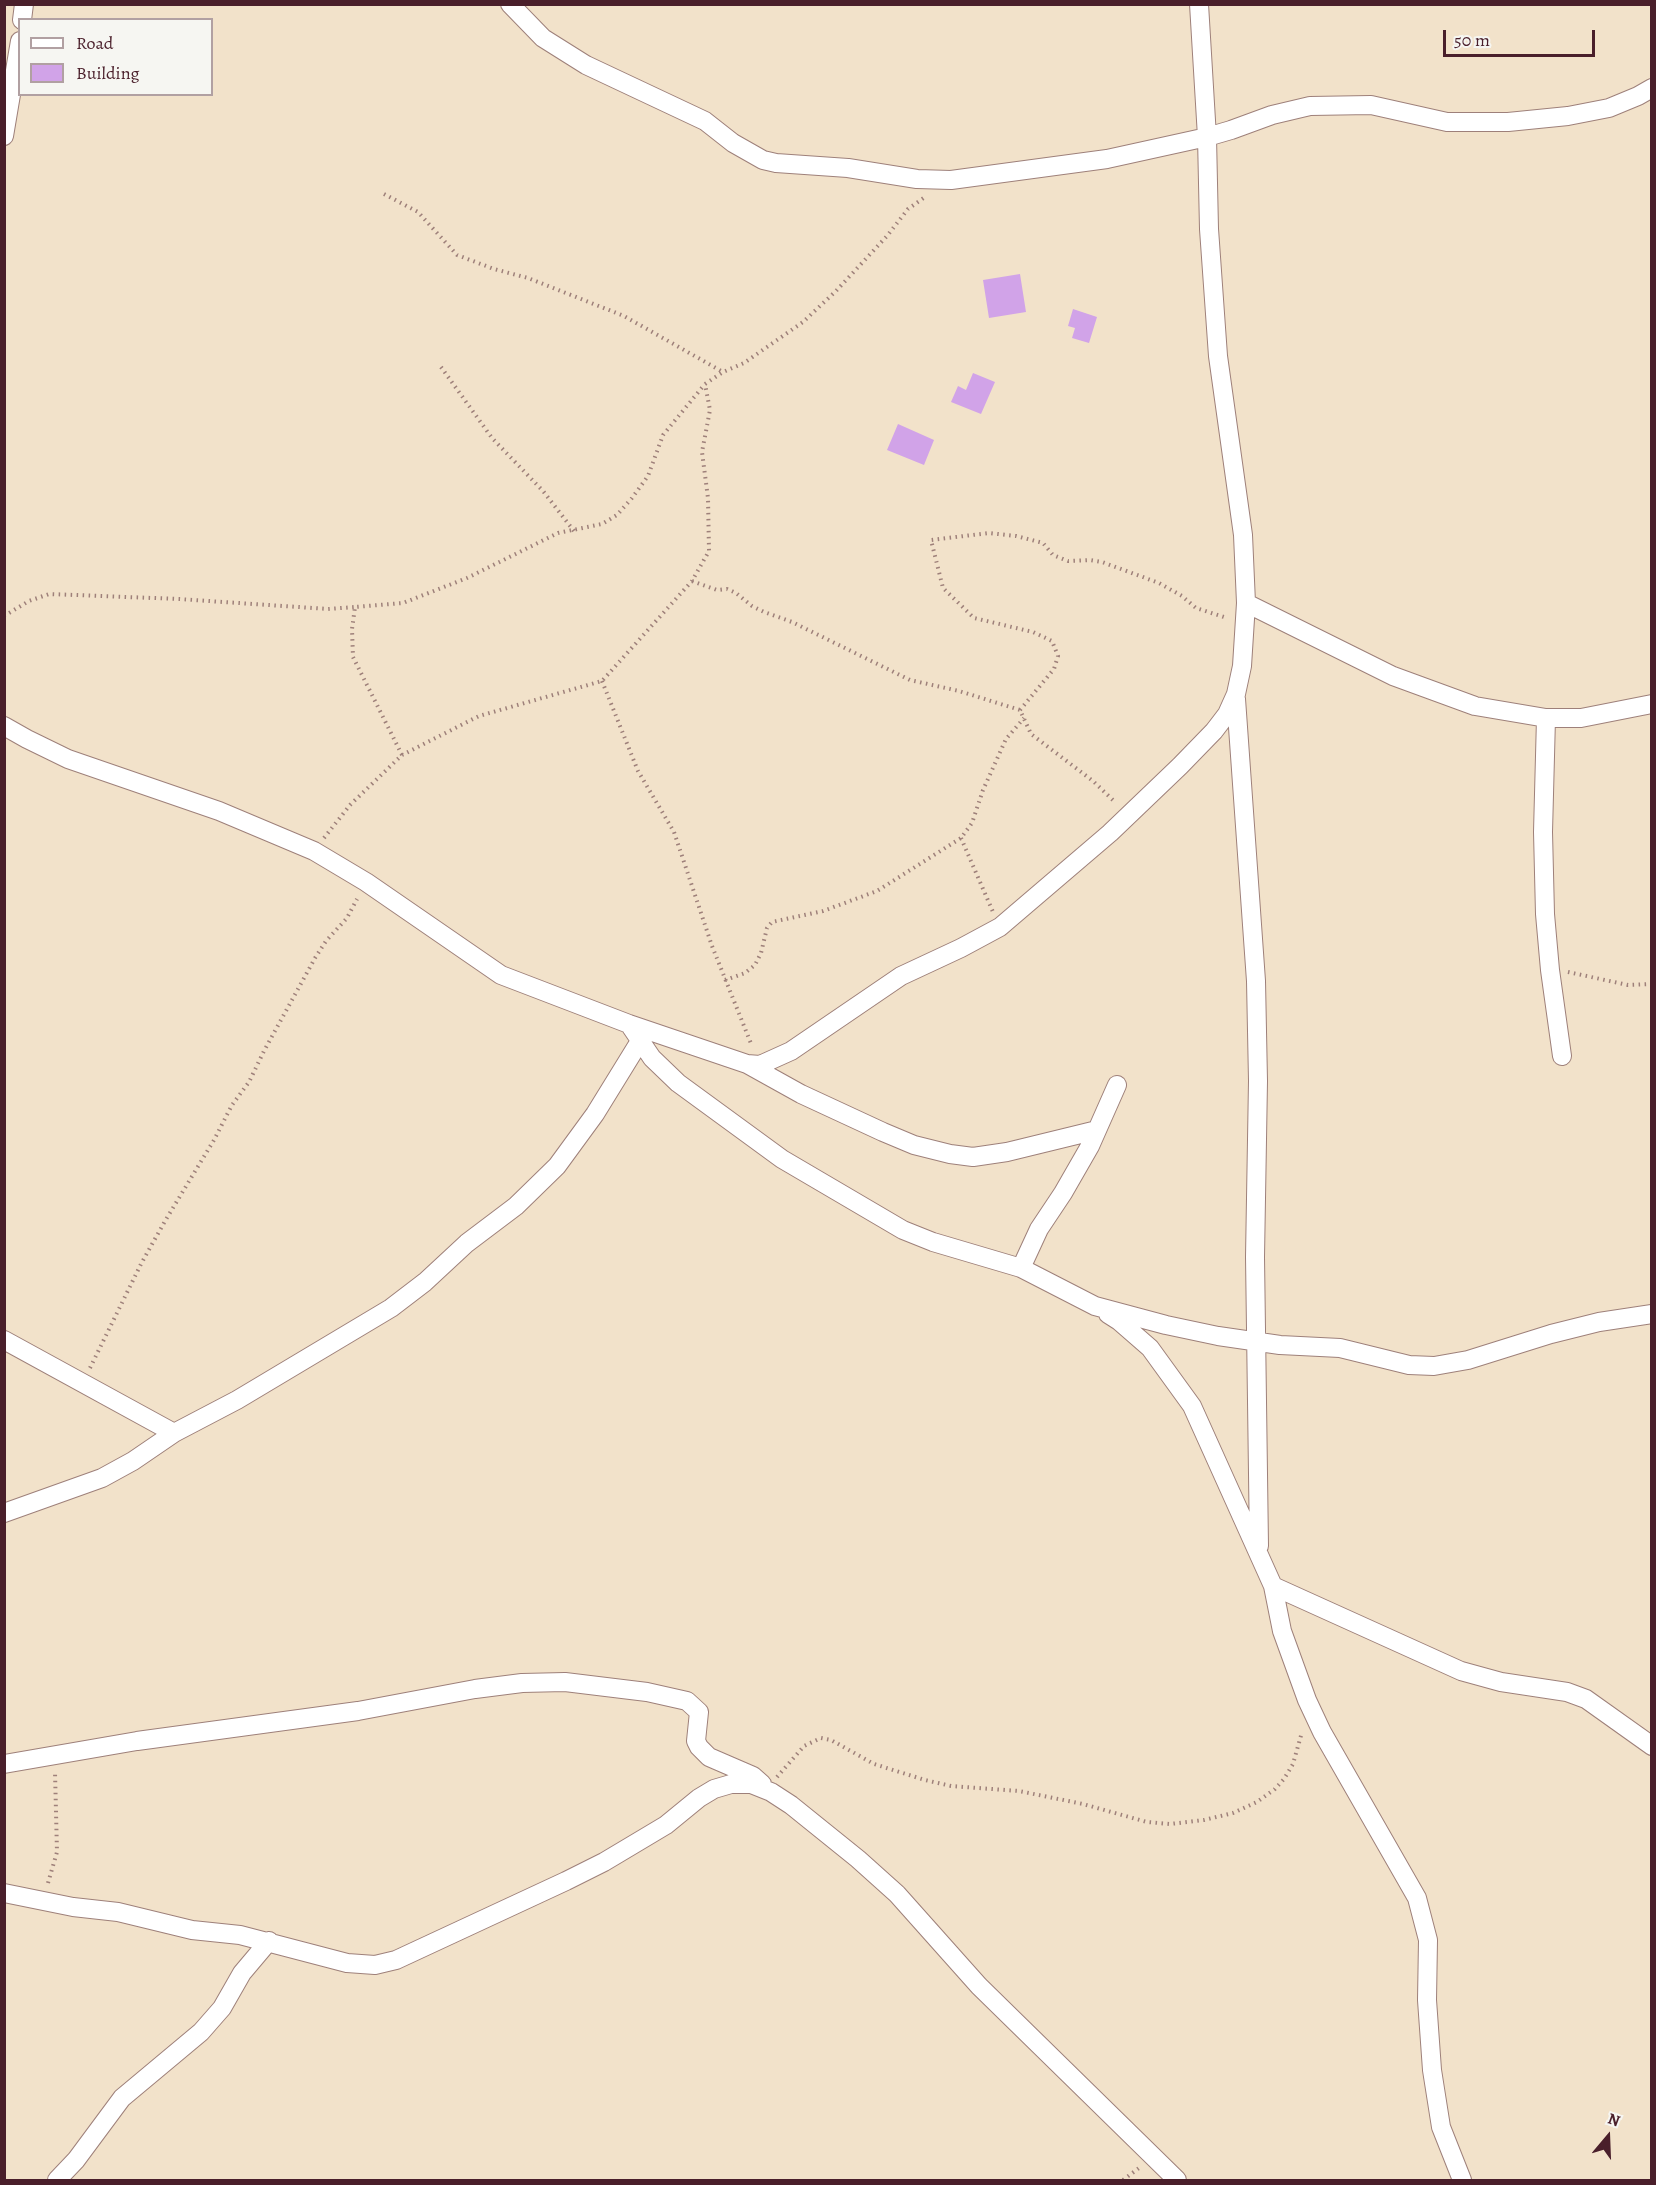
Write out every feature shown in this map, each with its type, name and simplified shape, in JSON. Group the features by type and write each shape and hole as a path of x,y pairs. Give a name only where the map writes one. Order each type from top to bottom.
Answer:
{"street":[{"path":"510,4 543,38 586,65 705,121 750,154 763,160 848,168 917,179 951,180 1107,159 1207,137 1272,115 1310,106 1371,105 1447,122 1508,122 1568,116 1609,108 1652,88"},
{"path":"753,1064 791,1052 901,976 962,948 1000,927 1128,815 1214,731 1227,714 1236,694 1242,666 1246,603 1243,535 1218,356 1209,229 1200,4"},
{"path":"4,136 18,53"},
{"path":"1246,603 1393,676 1475,706 1546,718 1581,718 1652,704"},
{"path":"1236,694 1256,981 1258,1081 1255,1257 1259,1554"},
{"path":"1546,718 1543,832 1545,914 1562,1056"},
{"path":"4,726 68,759 219,811 314,851 366,882 501,975 629,1024 753,1064 793,1091 915,1144 950,1155 973,1157 1007,1152 1097,1130"},
{"path":"629,1024 652,1058 678,1083 782,1159 903,1230 933,1242 1021,1268 1119,1321 1150,1348 1192,1406 1273,1586 1282,1631 1307,1700 1322,1732 1417,1898 1428,1940 1427,2000 1432,2070 1441,2127 1462,2181"},
{"path":"4,1513 102,1478 133,1461 174,1433 237,1400 391,1308 467,1243 516,1206 558,1166 595,1114 640,1041"},
{"path":"1021,1268 1039,1229 1077,1171 1117,1085"},
{"path":"1095,1306 1166,1325 1257,1343 1340,1348 1409,1365 1434,1366 1468,1360 1551,1334 1599,1322 1652,1314"},
{"path":"4,1340 174,1433"},
{"path":"1273,1586 1461,1671 1501,1682 1567,1692 1586,1699 1652,1746"},
{"path":"4,1764 138,1741 358,1711 476,1689 522,1683 565,1682 647,1692 687,1701 699,1712 696,1741 699,1747 709,1756 753,1776 817,1825 897,1894 979,1986 1177,2181"},
{"path":"4,1893 118,1912 192,1930 240,1935 269,1941 317,1957 347,1963 375,1965 396,1960 520,1904 604,1862 666,1825 714,1789 731,1784 751,1784 770,1791"},
{"path":"57,2181 76,2160 122,2098 201,2031 222,2008 242,1973 269,1941"}],"path":[{"path":"4,616 29,601 49,594 179,599 328,609 403,603 467,578 558,533 602,524 617,515 632,498 648,476 663,435 705,384 723,372 744,363 803,322 836,291 887,236 908,209 951,180"},
{"path":"384,194 418,212 457,255 494,269 528,278 624,316 723,372"},
{"path":"441,367 492,438 543,491 574,531"},
{"path":"314,851 350,805 402,755 479,716 602,681 692,581 709,551 708,498 702,452 710,410 705,384"},
{"path":"1020,710 1054,669 1058,656 1052,641 1033,632 974,618 943,588 931,540 989,533 1016,536 1043,543 1053,555 1068,561 1102,562 1159,583 1182,596 1196,608 1217,616 1245,622"},
{"path":"692,581 717,590 728,589 752,606 792,622 910,680 959,691 1020,710 1031,734 1093,781 1128,815"},
{"path":"355,607 352,629 353,657 402,755"},
{"path":"602,681 638,771 674,832 753,1064"},
{"path":"725,980 745,973 755,965 767,928 772,921 823,911 878,891 961,838 972,823 983,790 1006,739 1024,718"},
{"path":"961,838 1000,927"},
{"path":"82,1382 160,1229 214,1140 232,1105 249,1082 315,958 326,940 346,918 366,882"},
{"path":"1550,970 1581,973 1628,985 1652,984"},
{"path":"770,1791 788,1763 804,1746 820,1738 831,1740 874,1764 894,1772 951,1786 995,1788 1037,1795 1113,1811 1147,1822 1170,1824 1203,1820 1233,1813 1257,1802 1275,1789 1293,1764 1299,1747 1302,1723"},
{"path":"42,1901 57,1852 55,1755"}],"building":[{"path":"1020,274 1026,312 989,318 983,280"},
{"path":"1073,309 1097,317 1089,343 1072,338 1075,328 1068,326"},
{"path":"973,373 995,382 981,414 951,402 958,386 966,390"},
{"path":"898,424 934,440 924,465 887,450"}]}
